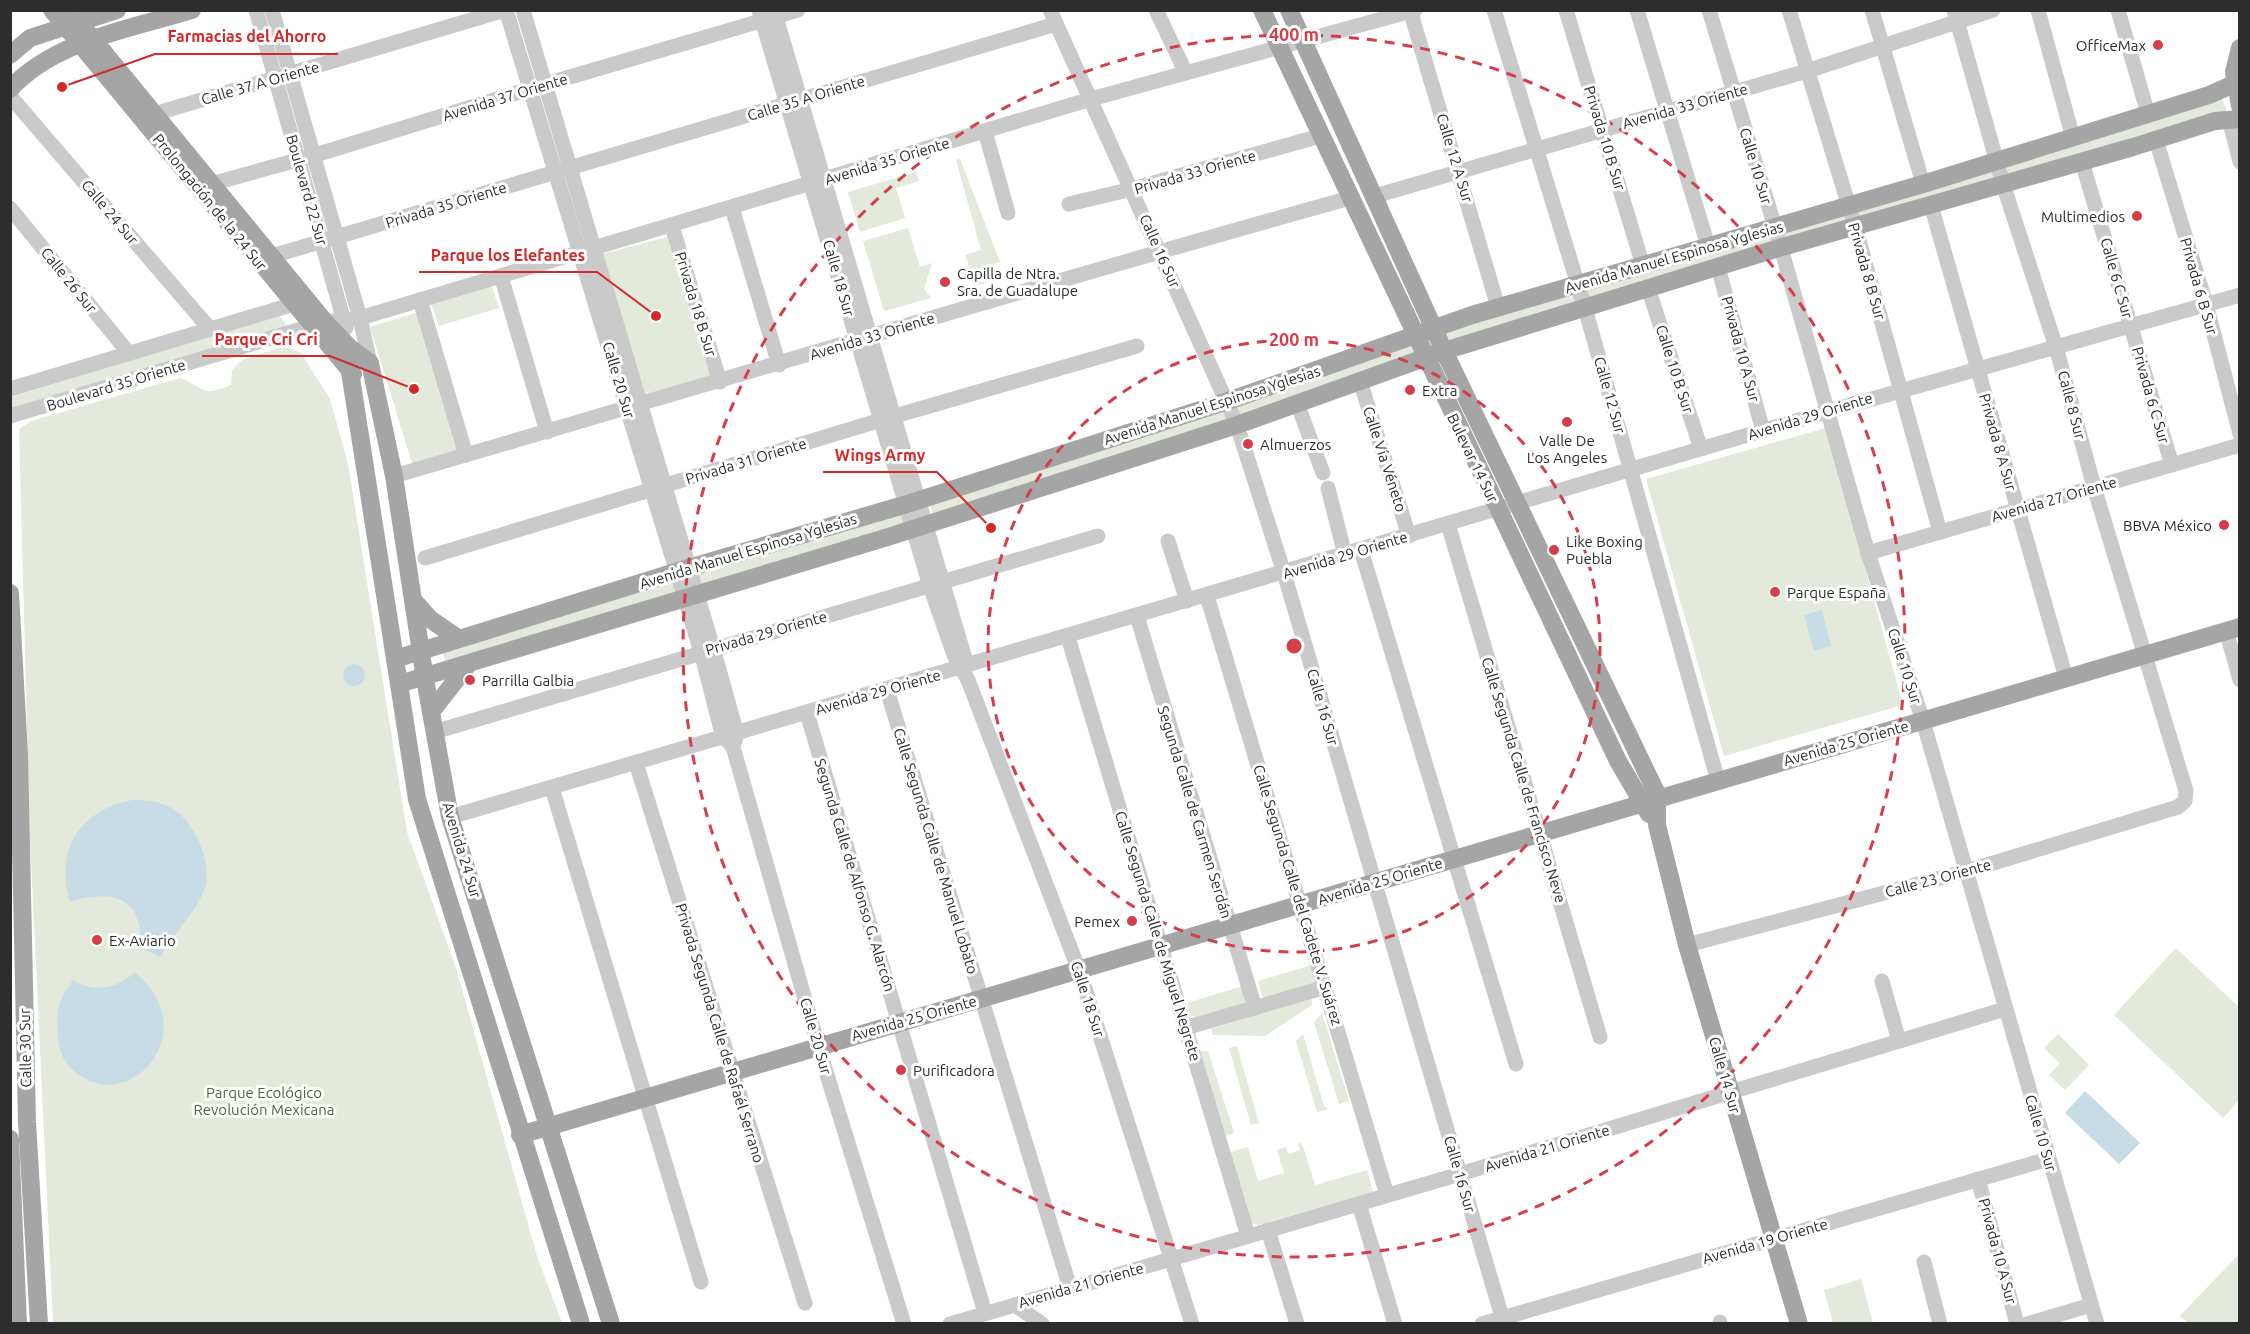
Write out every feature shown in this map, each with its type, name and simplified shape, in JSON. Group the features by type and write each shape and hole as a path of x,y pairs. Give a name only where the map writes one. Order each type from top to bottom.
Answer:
{"main road":[{"name":"Prolongación de la 24 Sur","path":"52,10 71,20 318,324 350,372 375,386"},
{"path":"10,55 30,38 71,20 117,10"},
{"path":"10,89 43,62 87,42 192,10"},
{"name":"Bulevar 14 Sur","path":"1262,10 1414,336 1617,761 1650,802"},
{"name":"Bulevar 14 Sur","path":"1289,10 1384,214 1433,328 1518,504 1650,802"},
{"name":"Prolongación de la 24 Sur","path":"87,42 154,114 211,184 264,258"},
{"path":"2236,115 2235,61 2240,48"},
{"name":"Avenida Manuel Espinosa Yglesias","path":"395,659 682,570 913,502 1228,401 1498,307 1923,184 2148,114 2234,84"},
{"name":"Avenida Manuel Espinosa Yglesias","path":"399,684 691,597 1237,425 1444,351 1779,248 2082,162 2236,115"},
{"path":"1363,223 1384,214"},
{"name":"Prolongación de la 24 Sur","path":"318,324 370,363"},
{"name":"Boulevard 22 Sur","path":"350,348 350,372"},
{"name":"Avenida 24 Sur","path":"370,363 394,476 434,732 450,817 611,1323"},
{"name":"Avenida 24 Sur","path":"350,372 422,815 520,1135 581,1323"},
{"name":"Calle 30 Sur","path":"10,593 27,1122 34,1282 39,1323"},
{"path":"415,602 430,619 459,639"},
{"name":"Avenida 25 Oriente","path":"520,1135 2233,628"},
{"path":"431,712 467,665"},
{"name":"Calle 14 Sur","path":"1650,802 1687,945 1798,1323"},
{"path":"10,1139 13,1286 18,1323"}],"street":[{"name":"Boulevard 22 Sur","path":"256,10 282,77 330,240 360,318 370,363"},
{"name":"Boulevard 22 Sur","path":"272,10 282,77"},
{"name":"Calle 37 A Oriente","path":"154,114 505,10"},
{"name":"Calle 20 Sur","path":"505,10 530,89 562,170 635,407 707,650 819,1046 904,1323"},
{"name":"Calle 20 Sur","path":"523,10 546,84 562,170"},
{"name":"Avenida 37 Oriente","path":"211,184 305,158 768,15 798,10"},
{"path":"1156,10 1186,73"},
{"name":"Calle 12 Sur","path":"1494,10 1585,308 1718,781"},
{"name":"Privada 10 B Sur","path":"1566,10 1643,266"},
{"path":"1637,10 1708,246"},
{"name":"Calle 10 Sur","path":"1709,10 1775,227 1779,248 1868,553 1923,721 2097,1323"},
{"name":"Privada 8 B Sur","path":"1789,10 1855,226 1940,532"},
{"path":"1872,10 1923,184"},
{"name":"Avenida 33 Oriente","path":"1375,196 1807,71 1883,46 1955,16 1994,10"},
{"path":"2038,10 2073,138"},
{"path":"2118,10 2148,114"},
{"name":"Avenida 35 Oriente","path":"360,318 1091,99 1412,11"},
{"name":"Calle 12 A Sur","path":"1412,11 1498,307"},
{"name":"Calle 18 Sur","path":"768,15 937,584 966,672 1078,970 1192,1323"},
{"name":"Calle 8 Sur","path":"1955,16 2003,184 2056,347 2094,487 2186,791 2186,801"},
{"name":"Calle 35 A Oriente","path":"562,170 794,102 1053,17"},
{"name":"Calle 16 Sur","path":"1053,17 1237,425 1284,573 1503,1320"},
{"path":"10,42 30,38"},
{"name":"Calle 24 Sur","path":"10,96 209,328"},
{"path":"2236,115 2240,162"},
{"path":"985,131 1008,213"},
{"name":"Privada 33 Oriente","path":"1069,204 1132,189 1320,136"},
{"name":"Privada 6 B Sur","path":"2156,140 2206,304 2240,434"},
{"name":"Calle 6 C Sur","path":"2082,162 2131,326"},
{"name":"Privada 35 Oriente","path":"330,240 562,170"},
{"name":"Avenida 33 Oriente","path":"394,476 1160,251 1350,198"},
{"name":"Privada 8 A Sur","path":"1931,205 2066,678"},
{"name":"Calle 26 Sur","path":"10,207 128,352"},
{"path":"732,208 779,364"},
{"name":"Privada 18 B Sur","path":"672,226 720,382"},
{"name":"Boulevard 22 Sur","path":"330,240 350,348"},
{"path":"264,258 330,240"},
{"name":"Privada 10 A Sur","path":"1718,267 1763,431"},
{"path":"501,276 547,432"},
{"name":"Calle 10 B Sur","path":"1648,288 1701,449"},
{"name":"Avenida 29 Oriente","path":"450,817 731,739 807,713 887,690 966,672 1068,637 1631,469 1976,368 2240,295"},
{"path":"420,300 466,455"},
{"name":"Boulevard 35 Oriente","path":"10,389 128,352 300,303"},
{"name":"Boulevard 35 Oriente","path":"10,416 318,324 360,318"},
{"name":"Privada 6 C Sur","path":"2131,326 2172,465"},
{"name":"Privada 31 Oriente","path":"425,558 887,418 1137,346"},
{"name":"Calle Vía Véneto","path":"1360,381 1409,536"},
{"path":"1297,403 1325,480 1345,555"},
{"name":"Avenida 27 Oriente","path":"1868,553 2240,445"},
{"name":"Calle Segunda Calle de Francisco Neve","path":"1448,524 1600,1037"},
{"name":"Privada 29 Oriente","path":"434,732 1098,536"},
{"path":"1168,541 1187,601"},
{"path":"1361,550 1456,858 1515,1064"},
{"name":"Calle Segunda Calle del Cadete V. Suárez","path":"1207,596 1387,1195"},
{"name":"Segunda Calle de Carmen Serdán","path":"1137,616 1255,1008"},
{"path":"2233,628 2240,680"},
{"name":"Calle Segunda Calle de Miguel Negrete","path":"1068,637 1248,1236"},
{"name":"Calle Segunda Calle de Manuel Lobato","path":"887,690 1070,1288"},
{"name":"Segunda Calle de Alfonso G. Alarcón","path":"807,713 985,1313"},
{"name":"Privada Segunda Calle de Rafaél Serrano","path":"636,764 805,1303"},
{"path":"552,788 701,1282"},
{"name":"Calle 23 Oriente","path":"1687,945 1967,871 2178,807 2186,801"},
{"path":"1882,981 1899,1041"},
{"path":"1185,1028 1326,987"},
{"name":"Avenida 21 Oriente","path":"950,1323 1460,1174 2005,1009"},
{"name":"Avenida 19 Oriente","path":"1482,1323 1503,1320 1773,1238 2048,1159"},
{"name":"Privada 10 A Sur","path":"1978,1179 2017,1323"},
{"path":"1359,1204 1395,1323"},
{"path":"1269,1230 1297,1323"},
{"path":"1923,1262 1940,1323"},
{"path":"13,1286 34,1282"},
{"path":"1015,1305 1042,1323"},
{"path":"2027,1323 2091,1305"}],"green space":[{"path":"2220,94 2228,114 2007,181 2002,163"},
{"path":"960,159 1000,262 983,267 987,282 976,286 965,255 981,250 956,160"},
{"path":"1994,165 1999,183 1450,345 1444,328 1568,291 1572,302 1570,291"},
{"path":"916,172 919,181 896,188 905,218 860,232 848,192"},
{"path":"908,228 920,267 932,263 924,289 931,298 884,311 863,241"},
{"path":"668,237 711,378 646,398 602,254"},
{"path":"491,284 499,308 439,326 431,303"},
{"path":"416,313 459,452 413,466 370,327"},
{"path":"279,315 289,329 11,409 11,397"},
{"path":"1409,334 1420,356 935,520 929,502"},
{"name":"Parque Ecológico Revolución Mexicana","path":"285,346 301,353 330,399 348,464 407,832 456,968 537,1256 562,1323 53,1323 30,839 19,429 31,421 180,378 204,390 221,389 231,385 232,370 242,360"},
{"name":"Parque España","path":"1826,428 1903,705 1724,756 1646,479"},
{"path":"907,509 911,527 697,589 694,575"},
{"path":"671,579 676,595 446,664 441,648"},
{"path":"2176,948 2239,1007 2239,1100 2223,1118 2114,1015"},
{"path":"1311,965 1317,985 1270,1000 1262,996 1258,981"},
{"path":"1243,986 1247,998 1243,1006 1202,1020 1191,1015 1187,1003"},
{"path":"1311,997 1312,1005 1265,1036 1213,1035 1211,1029"},
{"path":"1322,1013 1349,1101 1339,1104 1314,1022"},
{"path":"1303,1034 1324,1106 1328,1109 1317,1112 1296,1041"},
{"path":"2058,1034 2089,1065 2065,1090 2049,1075 2060,1063 2044,1048"},
{"path":"1237,1046 1259,1123 1251,1125 1229,1048"},
{"path":"1196,1051 1208,1051 1234,1133 1222,1137"},
{"path":"1302,1143 1315,1185 1367,1170 1373,1192 1258,1225 1251,1223 1227,1153 1248,1147 1258,1181 1284,1173 1277,1150 1286,1147 1288,1154 1300,1150 1298,1144"},
{"path":"2239,1254 2239,1323 2188,1323 2180,1316"},
{"path":"1861,1279 1873,1323 1833,1323 1824,1290"}],"water":[{"path":"1822,610 1831,646 1814,651 1804,615"},
{"path":"354,664 362,667 365,675 362,683 354,686 346,683 343,675 346,667"},
{"path":"133,800 159,803 173,809 189,824 205,858 207,870 204,891 195,908 160,957 140,947 137,917 131,908 111,897 99,896 70,902 66,883 69,850 85,823 114,805"},
{"path":"135,972 151,989 161,1009 164,1027 161,1043 154,1058 143,1071 130,1080 114,1084 98,1083 81,1076 62,1056 59,1045 58,1014 64,995 73,980 89,987 106,987 121,982"},
{"path":"2085,1091 2140,1143 2119,1164 2065,1113"}],"place":[{"name":"OfficeMax","path":"2158,45"},
{"name":"Farmacias del Ahorro","path":"62,87"},
{"name":"Multimedios","path":"2137,216"},
{"name":"Capilla de Ntra. Sra. de Guadalupe","path":"945,282"},
{"name":"Parque los Elefantes","path":"656,316"},
{"name":"Parque Cri Cri","path":"414,389"},
{"name":"Extra","path":"1410,390"},
{"name":"Valle De Los Angeles","path":"1567,422"},
{"name":"Almuerzos","path":"1248,444"},
{"name":"BBVA México","path":"2224,525"},
{"name":"Wings Army","path":"991,528"},
{"name":"Like Boxing Puebla","path":"1554,550"},
{"name":"Parque España","path":"1775,592"},
{"name":"Parrilla Galbia","path":"470,680"},
{"name":"Pemex","path":"1132,921"},
{"name":"Ex-Aviario","path":"97,940"},
{"name":"Purificadora","path":"901,1070"}]}
